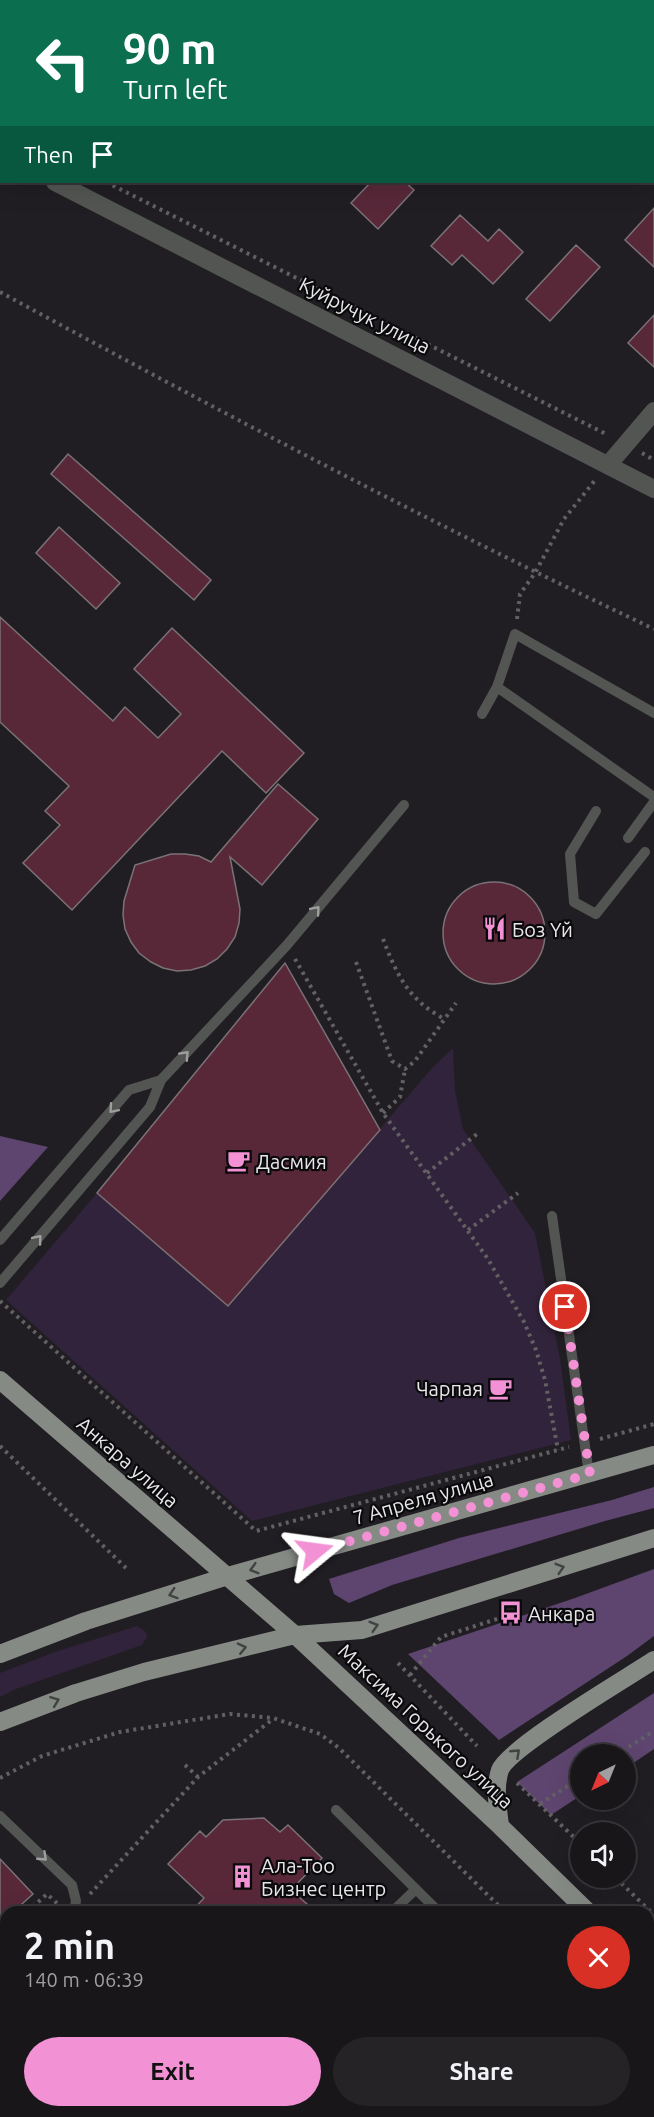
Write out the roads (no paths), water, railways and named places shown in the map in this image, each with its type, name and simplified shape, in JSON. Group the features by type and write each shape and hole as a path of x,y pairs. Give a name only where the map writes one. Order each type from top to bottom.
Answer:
{"main road":[{"name":"Анкара улица","path":"0,1380 228,1576"},
{"name":"7 Апреля улица","path":"0,1654 86,1622 228,1576 654,1455"},
{"path":"0,1722 76,1693 144,1672 295,1635 362,1630 654,1538"},
{"name":"Максима Горького улица","path":"228,1576 295,1635 500,1826 582,1906"},
{"path":"500,1826 497,1783 501,1768 542,1733 654,1660"}],"street":[{"name":"Куйручук улица","path":"57,183 654,489"},
{"path":"608,465 654,411"}],"lane":[{"path":"483,714 497,687 515,634 654,713"},
{"path":"497,687 654,797"},
{"path":"628,838 654,802"},
{"path":"0,1283 150,1107 161,1080 287,945 404,805"},
{"path":"596,811 570,854 574,902 596,914 645,852"},
{"path":"0,1240 129,1090 161,1080"},
{"path":"552,1216 590,1474"},
{"path":"336,1810 433,1906"},
{"path":"0,1816 72,1885 76,1906"},
{"path":"398,1906 416,1889"}],"place":[{"name":"Боз Үй","path":"494,929"},
{"name":"Дасмия","path":"238,1161"},
{"name":"Чарпая","path":"501,1388"},
{"name":"Анкара","path":"510,1613"},
{"name":"Ала-Тоо Бизнес центр","path":"243,1877"}]}
